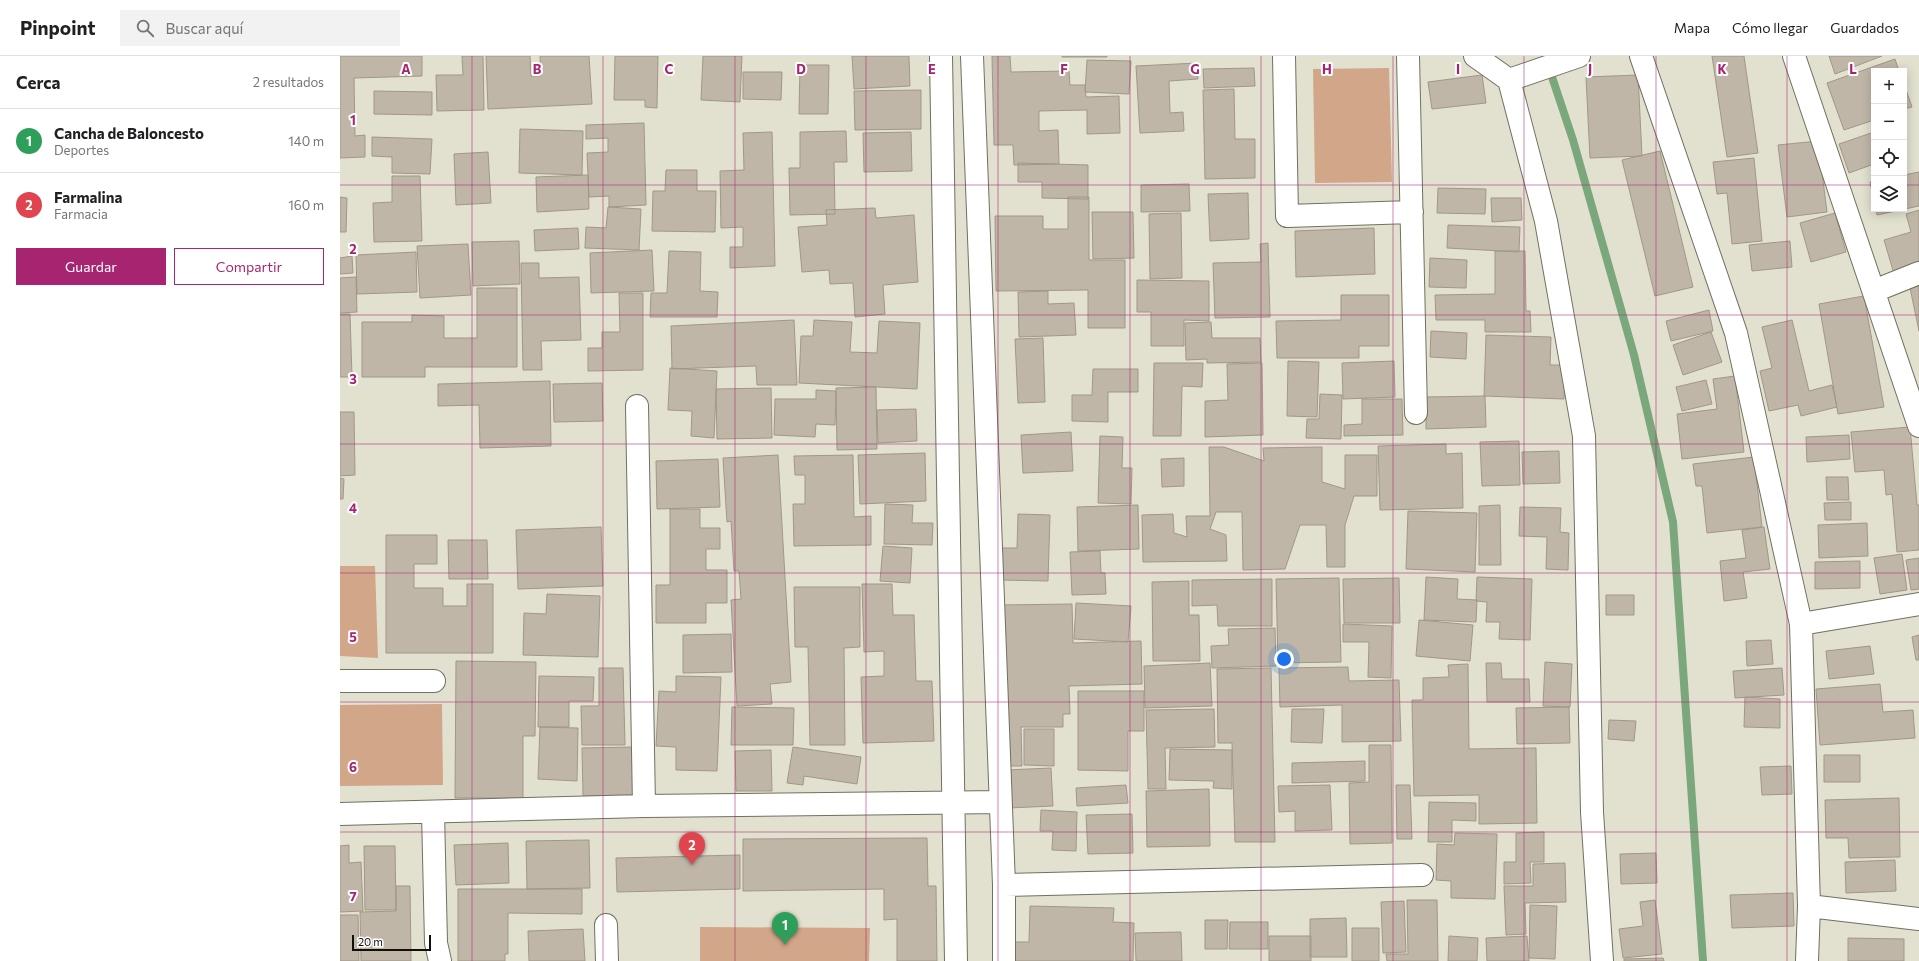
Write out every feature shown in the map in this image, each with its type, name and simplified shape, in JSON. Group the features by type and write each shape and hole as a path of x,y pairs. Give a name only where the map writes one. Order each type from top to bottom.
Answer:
{"street":[{"path":"941,56 956,961"},
{"path":"972,56 1004,885 1004,961"},
{"path":"1284,56 1287,216 1412,212"},
{"path":"1408,56 1416,413"},
{"path":"1474,56 1517,78 1579,56"},
{"path":"1641,56 1736,333 1801,624 1809,906 1808,961"},
{"path":"1794,56 1919,426"},
{"path":"1517,78 1546,221 1584,436 1592,812 1602,961"},
{"path":"1874,291 1919,273"},
{"path":"637,406 644,806"},
{"path":"1801,624 1919,604"},
{"path":"340,681 434,681"},
{"path":"340,814 644,806 1000,802"},
{"path":"433,812 436,944 440,961"},
{"path":"1004,885 1422,875"},
{"path":"1809,906 1919,919"},
{"path":"606,926 607,961"}],"shaded area":[{"path":"1389,68 1392,182 1315,183 1313,69"},
{"path":"340,566 375,566 378,658 340,656"},
{"path":"442,704 443,785 340,786 340,705"},
{"path":"700,927 870,928 869,961 700,961"}],"building":[{"path":"340,56 422,56 422,76 354,78 355,136 365,135 365,157 340,158"},
{"path":"462,56 483,56 484,110 437,111 436,75 463,75"},
{"path":"486,56 530,56 531,76 541,76 540,56 589,56 592,104 488,109"},
{"path":"615,56 658,56 657,108 645,107 645,100 614,100"},
{"path":"703,56 742,56 740,102 701,100"},
{"path":"852,56 909,56 910,86 854,89"},
{"path":"992,56 1010,56 1011,72 1069,71 1070,85 1085,85 1086,97 1119,96 1120,133 1087,134 1087,110 1039,111 1039,131 1058,130 1059,164 1014,165 1013,145 994,145"},
{"path":"1107,56 1107,57 1062,57"},
{"path":"1712,56 1744,56 1758,153 1727,157"},
{"path":"1829,56 1882,56 1835,74"},
{"path":"1895,59 1898,68 1871,68 1871,121 1844,130 1827,83"},
{"path":"1087,60 1131,61 1129,94 1085,92"},
{"path":"1197,63 1198,79 1169,81 1170,113 1183,112 1184,131 1140,133 1136,66"},
{"path":"800,65 829,65 828,114 799,114"},
{"path":"1254,68 1255,86 1204,88 1203,69"},
{"path":"743,72 782,72 781,100 743,99"},
{"path":"1482,75 1486,103 1432,109 1428,82"},
{"path":"1638,75 1642,156 1590,158 1586,77"},
{"path":"1234,89 1235,139 1255,139 1255,178 1205,179 1203,90"},
{"path":"921,90 921,129 855,130 854,91"},
{"path":"374,91 432,92 432,115 374,114"},
{"path":"1907,93 1912,107 1907,108"},
{"path":"644,123 646,205 609,207 609,196 589,197 587,153 608,152 608,138 586,139 586,125"},
{"path":"520,129 583,131 582,175 519,173"},
{"path":"846,131 847,162 834,162 835,214 790,215 789,168 800,168 800,132"},
{"path":"772,132 775,266 730,268 730,247 743,247 743,227 721,228 720,171 744,170 743,133"},
{"path":"911,132 912,171 864,172 863,133"},
{"path":"1871,133 1871,165 1849,173 1839,144"},
{"path":"372,137 432,139 430,174 392,173 392,157 372,156"},
{"path":"1818,141 1827,212 1787,217 1778,145"},
{"path":"1660,151 1693,287 1655,296 1622,160"},
{"path":"488,152 491,203 456,205 454,154"},
{"path":"1754,158 1762,241 1732,244 1727,193 1717,194 1713,162"},
{"path":"1018,163 1088,165 1088,199 1042,198 1042,182 1018,182"},
{"path":"666,170 697,170 697,191 716,191 715,232 652,231 653,191 665,191"},
{"path":"1919,172 1919,206 1907,209 1907,176 1907,174"},
{"path":"588,175 589,209 537,212 536,177"},
{"path":"392,176 420,176 422,241 374,242 373,203 392,202"},
{"path":"1189,184 1190,211 1141,212 1141,185"},
{"path":"1438,188 1486,189 1485,214 1437,213"},
{"path":"1248,193 1249,239 1210,241 1208,194"},
{"path":"340,197 347,198 346,232 340,232"},
{"path":"1068,197 1089,197 1089,260 1125,260 1125,328 1088,328 1088,290 996,291 995,216 1043,216 1043,229 1068,229"},
{"path":"1491,198 1521,198 1522,220 1492,222"},
{"path":"608,207 641,209 639,250 585,248 586,227 606,228"},
{"path":"875,208 876,218 914,215 918,282 883,285 885,314 855,317 853,283 830,284 829,270 802,272 798,227 827,225 826,210"},
{"path":"1919,210 1919,270 1895,277 1884,240 1911,232 1906,214"},
{"path":"1092,212 1133,212 1134,258 1093,259"},
{"path":"1876,212 1891,212 1877,215"},
{"path":"1181,213 1182,278 1150,279 1149,214"},
{"path":"1835,213 1846,252 1811,262 1800,223"},
{"path":"1448,225 1520,227 1519,252 1447,248"},
{"path":"578,228 579,249 535,251 534,230"},
{"path":"1374,228 1375,274 1296,277 1295,231"},
{"path":"519,241 520,284 473,286 472,242"},
{"path":"1790,241 1792,267 1752,271 1749,245"},
{"path":"1268,243 1270,317 1215,318 1213,263 1261,262 1260,244"},
{"path":"468,244 471,295 420,298 417,246"},
{"path":"652,250 654,291 591,293 590,253"},
{"path":"669,251 701,252 700,291 718,292 717,317 650,317 651,293 667,293"},
{"path":"1495,251 1525,251 1526,311 1530,311 1531,332 1485,332 1485,320 1436,320 1435,295 1495,294"},
{"path":"416,252 417,292 357,294 356,255"},
{"path":"352,256 353,273 340,274 340,258"},
{"path":"1430,258 1467,260 1466,288 1429,287"},
{"path":"521,263 539,263 539,278 579,277 581,340 541,341 542,370 523,370"},
{"path":"356,277 357,312 340,313 340,278"},
{"path":"1137,280 1209,281 1209,321 1184,320 1184,346 1151,346 1151,312 1137,312"},
{"path":"1919,286 1919,331 1910,288"},
{"path":"477,288 517,288 517,367 425,367 425,377 362,377 362,322 412,322 412,315 444,316 444,338 477,338"},
{"path":"1048,291 1048,304 1074,303 1076,335 1019,337 1018,292"},
{"path":"619,293 643,293 643,370 588,371 588,348 602,348 602,332 620,332"},
{"path":"1341,295 1389,295 1389,346 1359,346 1359,358 1277,358 1276,321 1341,320"},
{"path":"1864,296 1884,407 1838,414 1819,304"},
{"path":"1709,310 1713,331 1671,341 1666,321"},
{"path":"340,314 350,314 352,377 340,377"},
{"path":"794,320 797,385 757,385 756,366 672,369 671,326"},
{"path":"814,320 852,322 850,352 877,353 879,321 920,323 917,389 799,383 801,336 813,336"},
{"path":"1792,320 1809,391 1832,385 1837,407 1801,416 1798,405 1769,411 1760,371 1772,368 1762,327"},
{"path":"1211,322 1212,338 1260,338 1261,362 1207,363 1207,359 1186,360 1185,323"},
{"path":"1431,331 1467,333 1466,359 1430,357"},
{"path":"1711,332 1722,362 1683,375 1673,345"},
{"path":"1486,335 1551,337 1550,365 1565,365 1564,399 1484,396"},
{"path":"1043,338 1045,402 1018,403 1015,339"},
{"path":"1288,361 1319,362 1317,417 1287,416"},
{"path":"1394,361 1395,397 1343,399 1342,363"},
{"path":"1154,363 1203,363 1202,387 1182,386 1181,436 1153,436"},
{"path":"1262,363 1263,435 1205,437 1205,401 1228,400 1227,364"},
{"path":"670,368 717,371 714,438 691,436 692,411 668,410"},
{"path":"1093,369 1138,369 1138,392 1108,392 1108,422 1072,421 1072,395 1092,395"},
{"path":"1735,376 1744,452 1682,459 1677,414 1717,409 1713,379"},
{"path":"1706,380 1712,404 1682,411 1676,387"},
{"path":"550,381 551,446 480,448 479,405 438,406 438,384"},
{"path":"602,383 603,421 554,422 553,384"},
{"path":"876,387 877,449 837,450 836,388"},
{"path":"771,388 772,438 717,439 716,389"},
{"path":"816,390 836,391 835,425 816,424 815,437 774,435 775,399 816,399"},
{"path":"1320,394 1342,395 1341,439 1306,438 1307,419 1319,419"},
{"path":"1485,396 1486,427 1426,429 1426,397"},
{"path":"1362,399 1402,399 1403,435 1344,436 1344,425 1362,424"},
{"path":"916,409 917,441 878,443 877,410"},
{"path":"340,412 354,412 355,475 340,476"},
{"path":"1910,427 1917,505 1919,505 1919,550 1897,552 1892,494 1886,495 1884,470 1855,472 1851,432"},
{"path":"1071,432 1073,471 1023,473 1021,435"},
{"path":"1849,435 1850,459 1807,462 1806,437"},
{"path":"1100,436 1123,437 1122,468 1132,468 1131,504 1098,503"},
{"path":"1519,441 1520,485 1482,486 1480,442"},
{"path":"1446,444 1446,454 1462,453 1463,508 1380,510 1378,446"},
{"path":"1209,447 1224,447 1264,461 1263,448 1322,447 1322,482 1345,489 1345,455 1377,455 1377,496 1354,496 1345,525 1345,567 1327,567 1326,525 1300,525 1285,569 1243,570 1242,512 1216,512 1210,529 1226,535 1227,561 1143,562 1142,515 1173,514 1174,533 1187,537 1186,516 1210,516"},
{"path":"1559,451 1560,483 1523,484 1522,452"},
{"path":"925,453 926,501 860,504 858,455"},
{"path":"778,455 791,682 770,684 772,704 737,706 731,600 741,599 739,571 734,571 731,521 727,522 723,458"},
{"path":"853,455 854,517 871,516 871,545 794,546 793,504 805,504 805,475 795,475 794,456"},
{"path":"1754,457 1762,527 1707,533 1702,486 1696,486 1693,464"},
{"path":"1184,458 1184,486 1162,487 1161,459"},
{"path":"718,459 720,507 657,509 656,461"},
{"path":"1826,477 1848,477 1849,500 1827,500"},
{"path":"340,478 344,479 343,499 340,499"},
{"path":"1851,502 1851,520 1825,520 1824,503"},
{"path":"885,504 913,505 912,523 933,523 932,545 884,544"},
{"path":"1138,505 1139,549 1078,551 1077,507"},
{"path":"1500,505 1501,565 1479,565 1479,506"},
{"path":"1520,507 1561,508 1560,532 1569,533 1568,570 1546,569 1547,537 1519,536"},
{"path":"670,509 700,509 700,528 720,528 720,549 706,549 706,570 727,570 727,603 706,603 706,623 656,623 656,585 670,585"},
{"path":"1408,511 1477,513 1475,572 1406,569"},
{"path":"1018,514 1050,515 1048,581 1001,580 1002,548 1017,548"},
{"path":"1867,523 1868,556 1819,558 1818,525"},
{"path":"601,527 603,586 518,589 516,530"},
{"path":"1764,527 1770,569 1743,572 1747,598 1724,601 1720,561 1746,558 1742,530"},
{"path":"386,535 437,535 437,564 414,564 414,588 443,588 443,606 467,606 467,584 493,584 493,653 386,653"},
{"path":"448,540 487,540 488,579 449,579"},
{"path":"883,546 912,548 910,583 880,581"},
{"path":"1100,551 1101,573 1105,573 1106,594 1072,595 1070,552"},
{"path":"1902,554 1907,590 1880,594 1874,558"},
{"path":"1919,558 1919,589 1911,590 1906,560"},
{"path":"1860,561 1860,588 1815,589 1815,562"},
{"path":"1426,577 1458,579 1457,599 1477,600 1476,622 1424,620"},
{"path":"1477,577 1532,579 1530,640 1499,639 1500,622 1486,622 1487,602 1476,601"},
{"path":"1339,578 1341,662 1278,663 1276,579"},
{"path":"1399,578 1400,623 1344,623 1343,579"},
{"path":"1272,579 1272,626 1218,626 1217,605 1192,606 1192,580"},
{"path":"1189,581 1189,615 1199,615 1200,661 1153,661 1152,582"},
{"path":"862,584 892,584 893,615 914,615 916,681 932,681 934,741 863,743 861,677 884,676 884,651 864,652"},
{"path":"794,587 860,587 860,647 844,648 845,745 810,745 808,647 795,647"},
{"path":"547,594 600,596 598,657 523,655 524,613 546,614"},
{"path":"1606,595 1634,595 1634,615 1606,615"},
{"path":"1076,603 1131,606 1128,642 1074,639"},
{"path":"1072,604 1073,643 1141,641 1142,684 1069,686 1070,714 1063,714 1063,727 1021,727 1022,766 1004,766 1000,605"},
{"path":"1419,620 1473,625 1470,661 1416,656"},
{"path":"1343,624 1392,626 1391,678 1368,677 1369,642 1343,642"},
{"path":"1275,628 1276,666 1212,668 1211,646 1229,645 1228,629"},
{"path":"731,634 732,672 683,673 683,635"},
{"path":"1919,635 1919,660 1916,660 1912,637"},
{"path":"1771,640 1773,664 1747,666 1746,641"},
{"path":"1870,646 1874,674 1829,679 1826,651"},
{"path":"456,661 536,662 535,736 523,736 523,798 455,798"},
{"path":"1545,662 1572,664 1570,707 1543,706"},
{"path":"1210,663 1212,706 1145,708 1144,666"},
{"path":"1486,663 1501,663 1502,679 1529,679 1530,702 1487,702"},
{"path":"1468,664 1469,749 1536,748 1537,823 1479,824 1479,795 1414,796 1412,700 1423,700 1423,678 1449,677 1448,665"},
{"path":"1348,667 1349,681 1399,680 1401,741 1342,742 1342,705 1280,707 1279,668"},
{"path":"599,668 623,668 625,745 582,745 581,706 599,706"},
{"path":"1271,668 1275,842 1235,842 1232,743 1218,743 1217,669"},
{"path":"1782,668 1784,695 1735,698 1733,671"},
{"path":"539,676 594,677 593,701 569,701 569,727 538,727"},
{"path":"676,676 721,677 717,771 676,770 676,747 656,746 659,691 676,692"},
{"path":"1880,684 1883,712 1913,710 1915,738 1820,745 1816,689"},
{"path":"1078,691 1144,691 1144,731 1128,731 1128,771 1078,770"},
{"path":"1745,697 1780,699 1780,728 1744,727"},
{"path":"732,707 794,708 793,745 731,745"},
{"path":"1569,707 1570,743 1517,744 1516,708"},
{"path":"1214,709 1215,747 1165,748 1166,789 1148,789 1146,710"},
{"path":"1292,709 1324,709 1322,743 1291,742"},
{"path":"1609,720 1636,721 1634,741 1608,739"},
{"path":"540,727 578,728 577,781 538,779"},
{"path":"1024,729 1054,729 1054,766 1024,765"},
{"path":"1369,745 1391,745 1392,843 1350,844 1349,783 1369,782"},
{"path":"632,747 633,795 583,796 582,748"},
{"path":"793,747 861,757 857,784 804,776 803,785 787,783"},
{"path":"1170,749 1232,750 1232,789 1213,788 1214,781 1169,780"},
{"path":"771,750 772,791 736,791 735,751"},
{"path":"1824,755 1860,755 1860,782 1824,782"},
{"path":"1365,761 1365,781 1292,783 1292,763"},
{"path":"1791,766 1792,794 1762,795 1760,767"},
{"path":"1051,768 1053,806 1008,808 1007,770"},
{"path":"1126,785 1128,803 1077,806 1076,788"},
{"path":"1330,785 1332,830 1295,831 1295,811 1279,812 1278,786"},
{"path":"1396,785 1410,785 1412,839 1397,839"},
{"path":"1209,789 1210,846 1147,847 1146,791"},
{"path":"1899,798 1900,857 1849,858 1848,838 1826,838 1825,800"},
{"path":"1429,802 1476,803 1476,821 1452,820 1452,842 1428,842"},
{"path":"1041,810 1077,812 1076,851 1052,850 1053,831 1040,831"},
{"path":"1132,814 1133,853 1088,854 1086,815"},
{"path":"1544,832 1544,862 1530,862 1531,883 1504,884 1504,862 1516,862 1516,833"},
{"path":"1455,833 1497,834 1495,899 1451,898 1451,881 1436,880 1437,844 1454,845"},
{"path":"927,838 928,886 936,886 937,961 897,961 897,919 884,920 884,889 743,891 743,839"},
{"path":"589,840 590,888 527,889 526,841"},
{"path":"508,843 509,883 456,885 454,845"},
{"path":"349,845 349,863 361,862 363,911 340,912 340,846"},
{"path":"364,846 395,846 396,910 365,910"},
{"path":"1656,853 1657,883 1621,884 1620,854"},
{"path":"740,855 740,889 617,892 616,858"},
{"path":"1895,860 1896,891 1846,893 1845,862"},
{"path":"1565,863 1566,902 1525,903 1526,934 1506,935 1504,886 1533,886 1533,864"},
{"path":"396,886 410,886 411,961 361,961 360,912 396,911"},
{"path":"458,889 582,889 582,914 508,913 508,954 505,954 505,961 458,961"},
{"path":"1793,893 1794,926 1732,928 1730,895"},
{"path":"1407,900 1437,900 1438,961 1387,961 1386,954 1408,954"},
{"path":"1655,900 1662,954 1623,958 1619,929 1643,926 1640,902"},
{"path":"1404,901 1406,952 1383,953 1381,902"},
{"path":"1530,905 1557,906 1555,959 1529,958"},
{"path":"1030,906 1114,908 1113,922 1134,923 1133,961 1012,961 1013,942 1029,942"},
{"path":"340,915 358,915 359,961 340,961"},
{"path":"1346,918 1347,957 1310,957 1310,919"},
{"path":"1205,920 1228,920 1227,949 1205,949"},
{"path":"1230,922 1268,922 1268,949 1229,949"},
{"path":"1352,928 1379,928 1379,961 1352,961"},
{"path":"583,929 585,961 529,961 528,931"},
{"path":"1181,932 1182,961 1136,961 1135,933"},
{"path":"1269,936 1311,936 1311,961 1269,961"},
{"path":"1449,936 1478,938 1477,961 1448,961"},
{"path":"1527,936 1529,961 1487,961 1486,938"},
{"path":"1848,938 1904,939 1904,961 1848,961"},
{"path":"1663,958 1664,961 1624,961 1624,959"}],"waterway":[{"path":"1549,68 1573,140 1634,355 1673,522 1703,961"}],"place":[{"name":"Farmalina","path":"692,865"},
{"name":"Cancha de Baloncesto","path":"785,945"}]}
